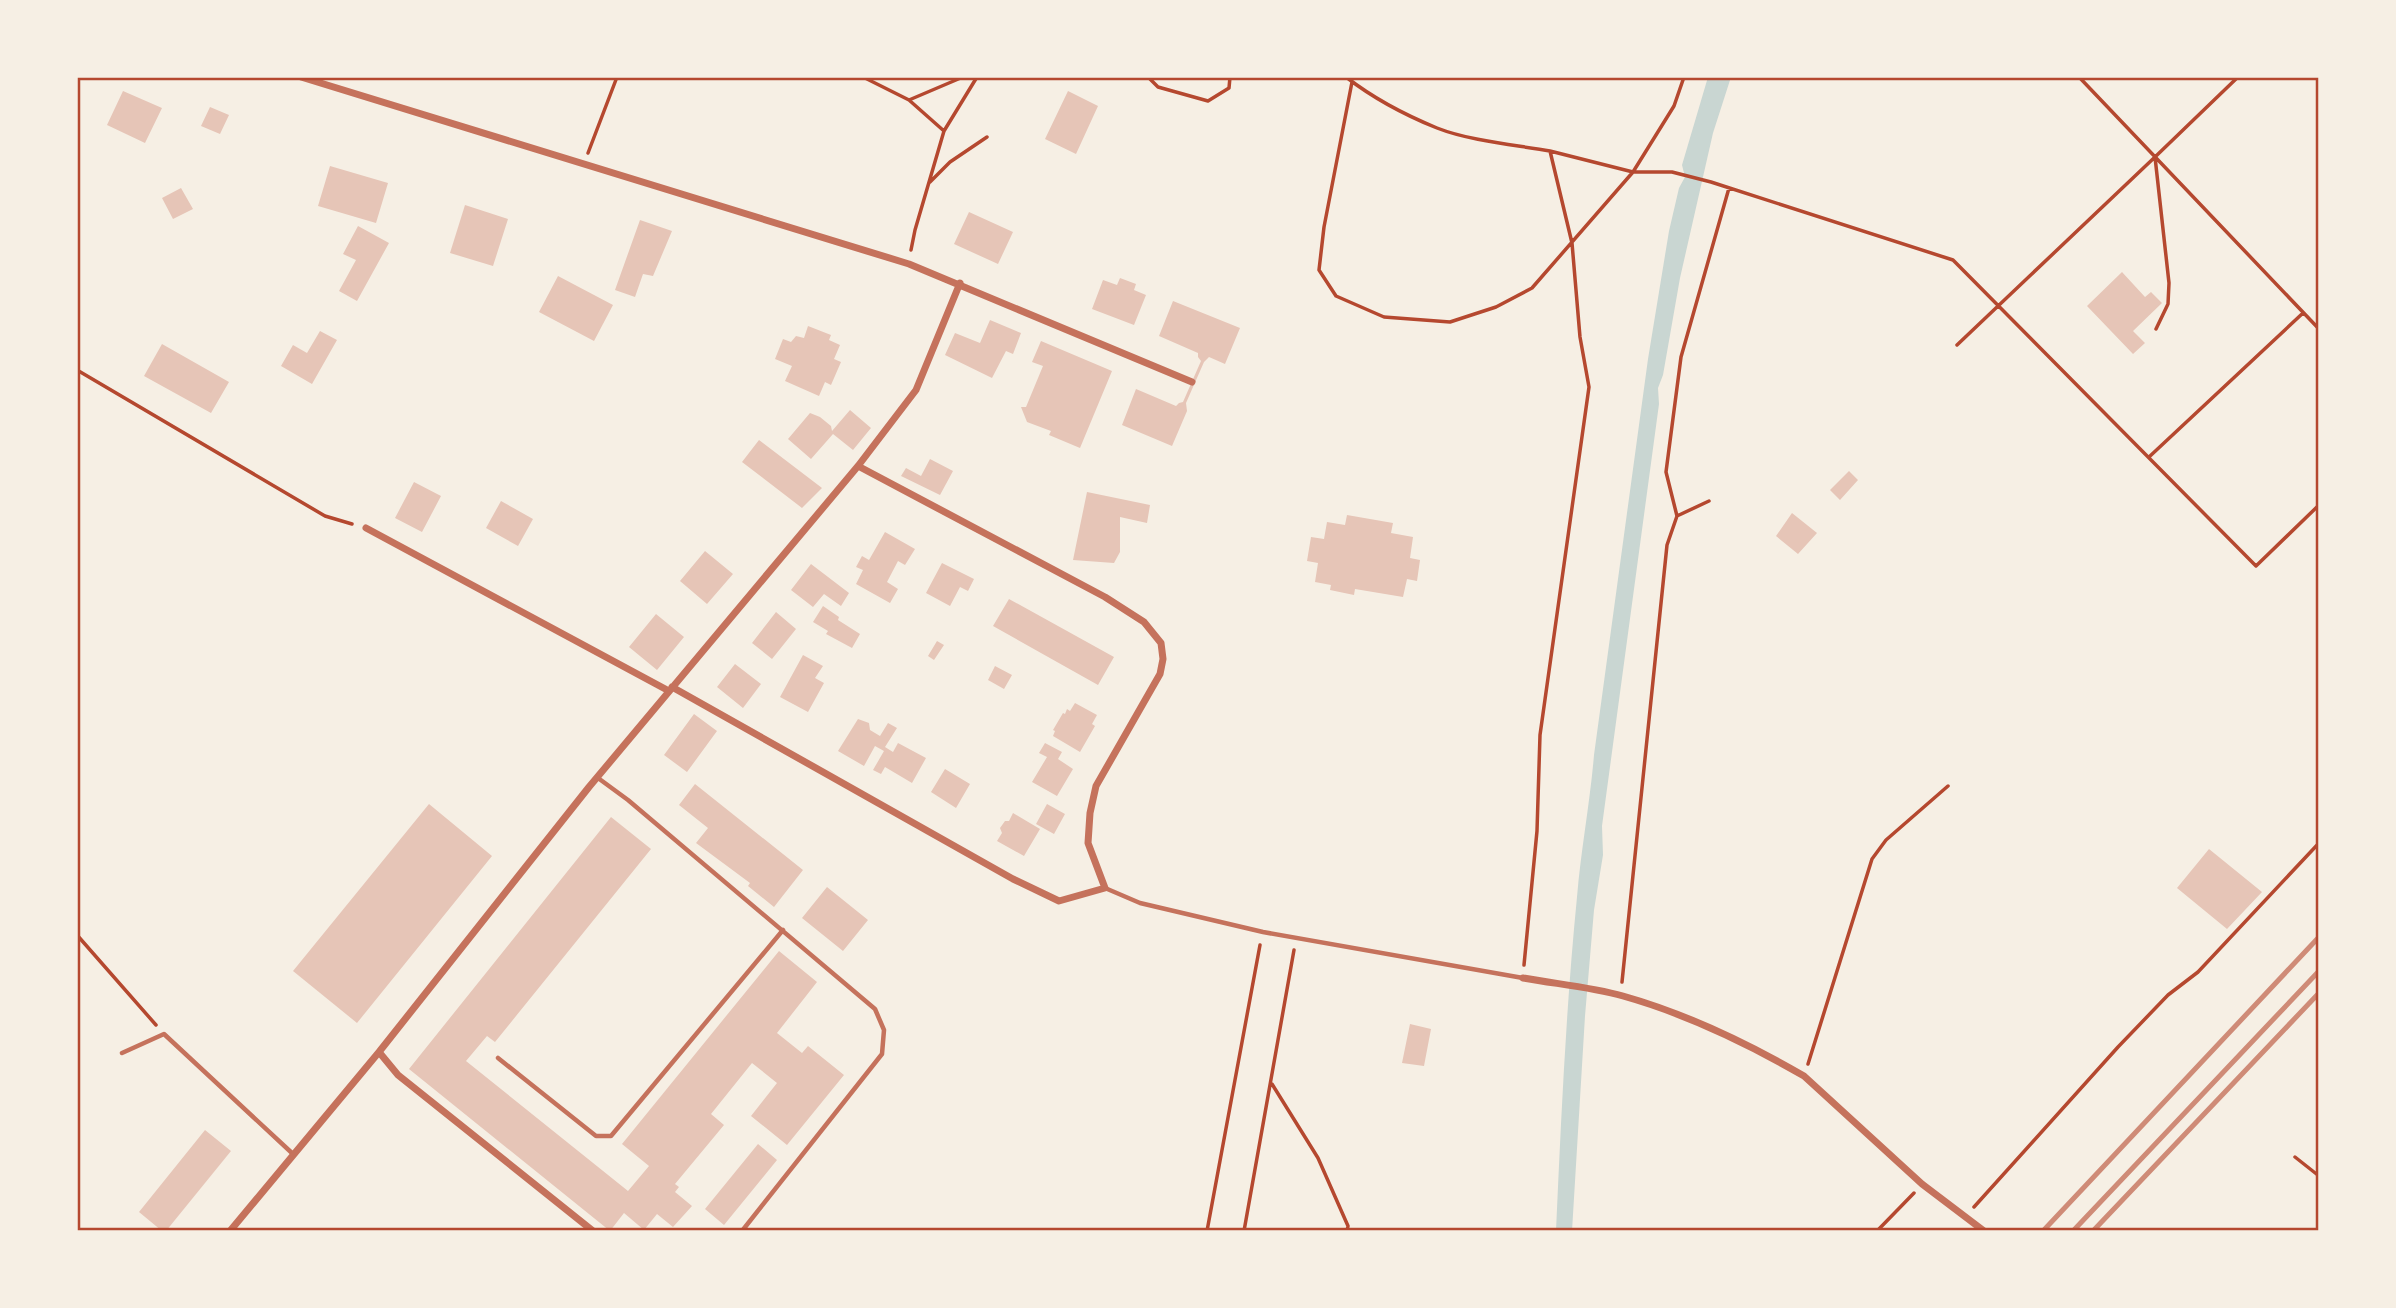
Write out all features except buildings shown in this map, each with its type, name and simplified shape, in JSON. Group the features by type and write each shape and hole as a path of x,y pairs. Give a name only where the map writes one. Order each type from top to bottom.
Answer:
{"street":[{"path":"301,77 909,264 1192,382"},
{"path":"230,1231 379,1052 670,689 858,466 916,390 960,283"},
{"path":"366,528 670,689 1013,879 1059,901 1105,888 1088,843 1096,786 1160,674 1163,659 1161,643 1144,622 1105,597 858,466"},
{"path":"1523,978 1620,995 1695,1020 1804,1076 1922,1184 1984,1231"},
{"path":"379,1052 398,1074 593,1231"}],"lane":[{"path":"598,778 628,800 875,1009 884,1030 882,1054 742,1231"},
{"path":"1105,888 1140,903 1263,932 1523,978"},
{"path":"498,1058 596,1136 611,1136 783,930"},
{"path":"122,1053 164,1034 294,1155"}],"path":[{"path":"584,164 617,77"},
{"path":"863,77 909,100 944,131"},
{"path":"909,100 963,77"},
{"path":"909,264 915,230 944,131 977,77"},
{"path":"1148,77 1158,87 1208,101 1229,88 1230,77"},
{"path":"1346,77 1367,93 1439,128 1499,143 1550,151 1633,172 1671,173 1711,182 1953,260 2256,566 2319,505"},
{"path":"1352,82 1324,227 1319,270 1336,296 1384,317 1450,322 1496,307 1532,288 1633,172 1674,106 1684,77"},
{"path":"2079,77 2319,329"},
{"path":"1957,345 1999,308 2238,77"},
{"path":"929,183 950,162 987,137"},
{"path":"1523,978 1537,831 1540,735 1589,387 1580,337 1572,243 1550,151"},
{"path":"2155,157 2169,283 2168,304 2156,329"},
{"path":"1620,995 1667,545 1676,516 1666,472 1681,357 1729,187"},
{"path":"2149,458 2303,313"},
{"path":"77,370 325,516 366,528"},
{"path":"1676,516 1709,501"},
{"path":"1804,1076 1872,859 1886,839 1948,786"},
{"path":"1965,1217 2118,1047 2168,995 2199,972 2319,843"},
{"path":"1207,1231 1263,932"},
{"path":"77,935 164,1034"},
{"path":"1244,1231 1296,938"},
{"path":"1271,1082 1318,1158 1349,1229"},
{"path":"2295,1157 2319,1175"},
{"path":"1877,1231 1922,1184"}],"shaded area":[{"path":"1708,77 1731,77 1713,133 1680,278 1663,375 1658,388 1659,404 1602,826 1603,855 1594,910 1585,1016 1572,1231 1556,1231 1570,980 1594,755 1648,359 1669,231 1679,188 1685,177 1682,165"}],"railway":[{"path":"2043,1231 2319,937"},
{"path":"2073,1231 2319,971"},
{"path":"2093,1231 2319,993"}]}
